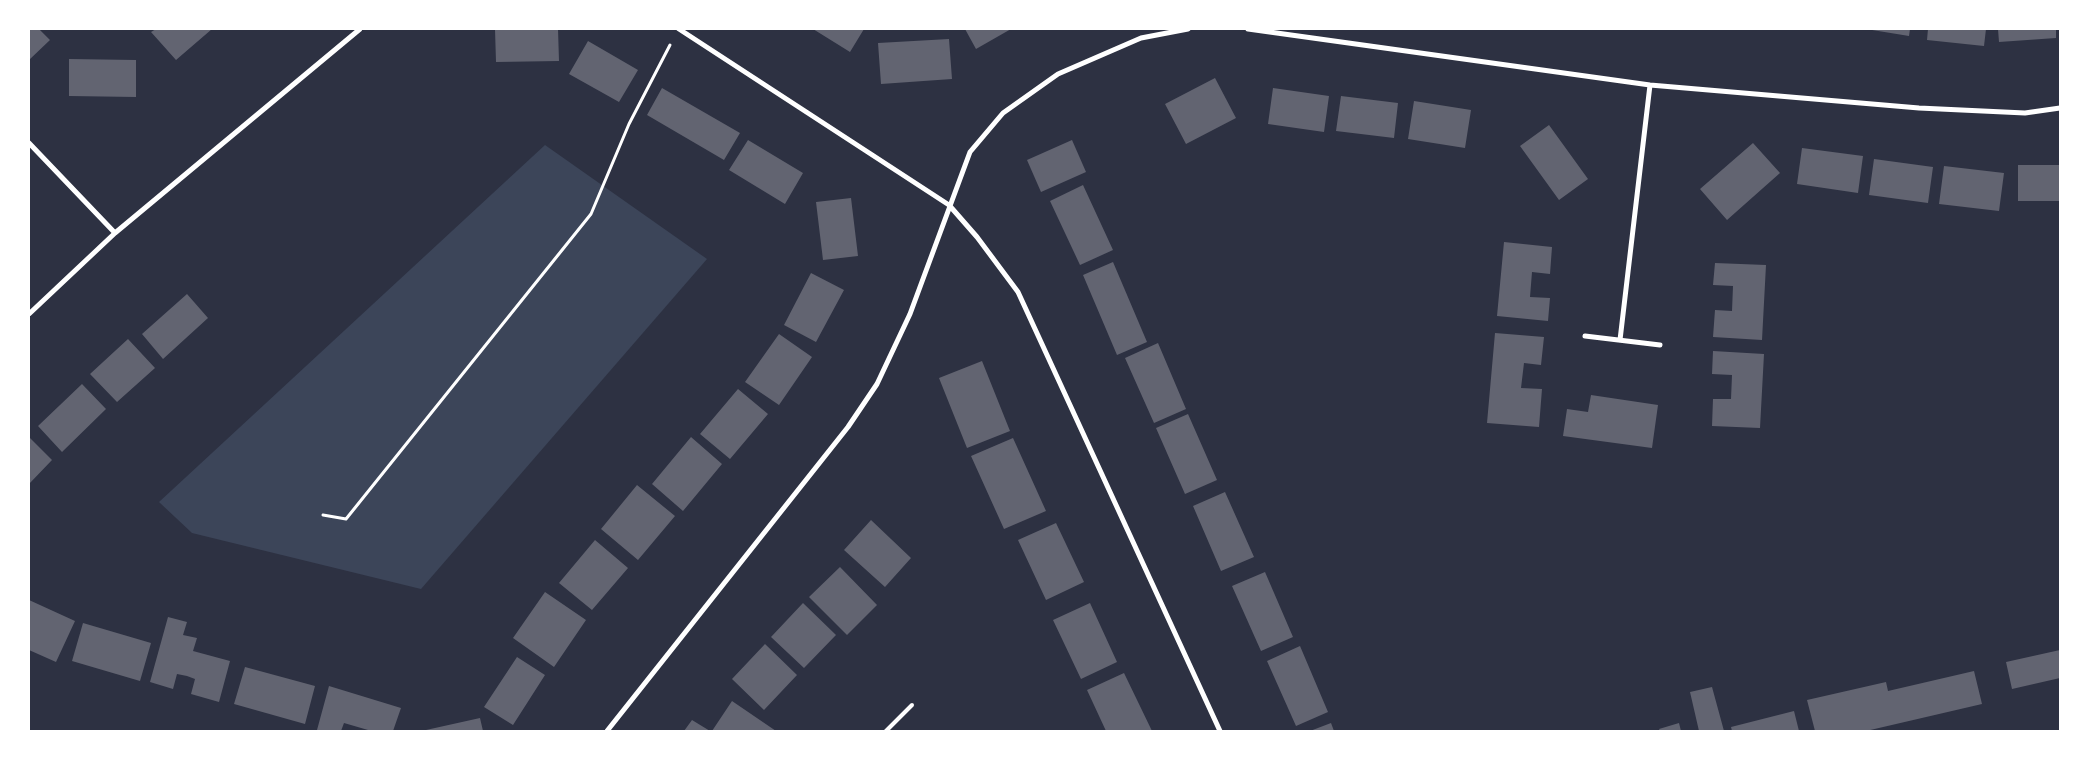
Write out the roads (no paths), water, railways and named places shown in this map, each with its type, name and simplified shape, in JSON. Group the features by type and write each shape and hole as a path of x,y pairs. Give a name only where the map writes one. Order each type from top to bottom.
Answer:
{"street":[{"path":"29,314 116,233 360,29"},
{"path":"679,29 949,205 976,237 1018,292 1220,731"},
{"path":"607,731 848,427 877,384 910,314 970,152 1003,114 1058,74 1141,38 1188,29"},
{"path":"1248,29 1650,85 1919,108 2024,113 2060,108"},
{"path":"1620,340 1650,85"},
{"path":"29,143 116,233"},
{"path":"1585,336 1660,345"}],"lane":[{"path":"886,731 912,705"}]}
